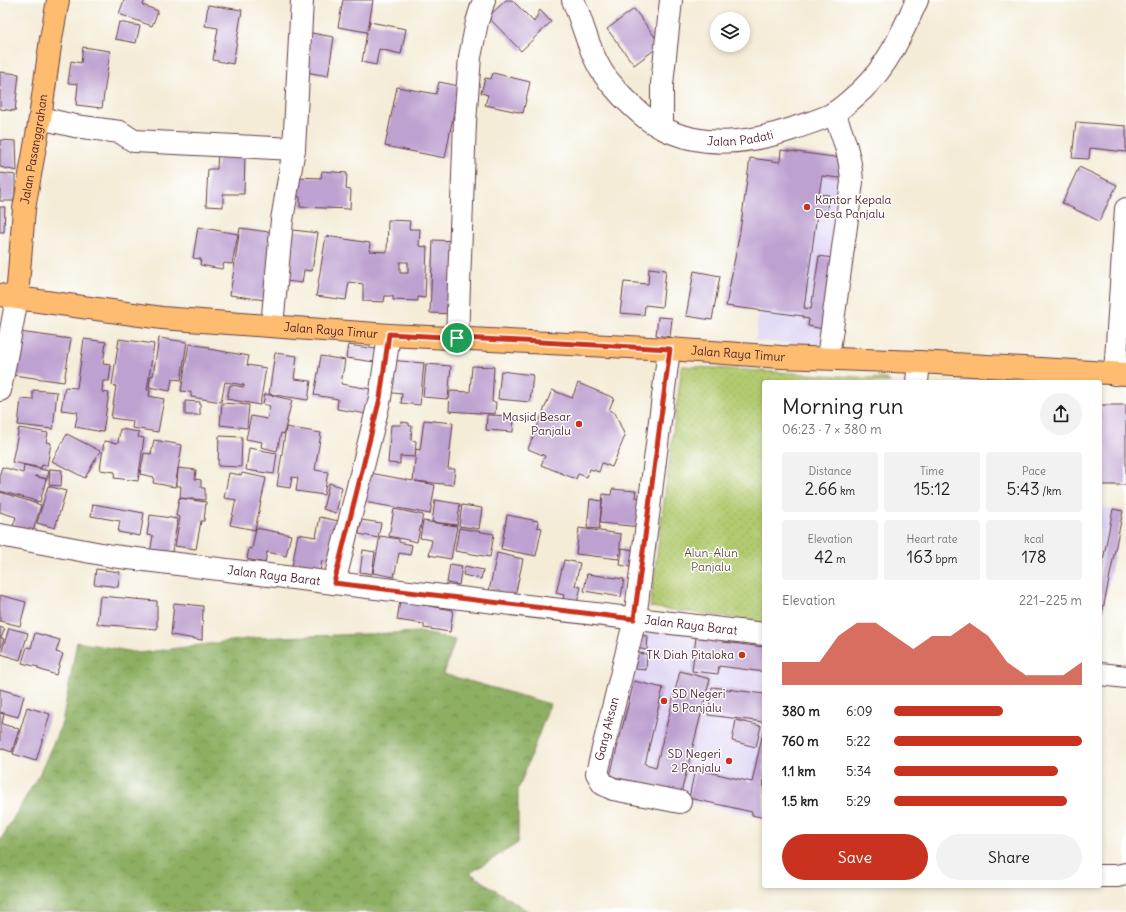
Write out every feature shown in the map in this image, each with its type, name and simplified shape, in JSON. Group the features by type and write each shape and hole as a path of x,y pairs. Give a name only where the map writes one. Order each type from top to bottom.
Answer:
{"main road":[{"name":"Jalan Pasanggrahan","path":"8,296 40,118 58,0"},
{"name":"Jalan Raya Timur","path":"8,296 162,318 389,334 670,349 781,357 828,358 918,372 1121,374"}],"street":[{"path":"272,326 282,220 294,149 302,0"},
{"path":"457,338 465,122 469,64 477,22 484,0"},
{"name":"Jalan Padati","path":"573,0 588,42 601,71 643,116 662,128 688,137 719,142 743,141 777,133 834,113 862,90 887,60 904,29 917,0"},
{"path":"662,128 662,84 671,0"},
{"path":"828,358 852,182 847,148 834,113"},
{"path":"40,118 75,126 120,132 134,141 294,149"},
{"path":"1121,374 1126,209"},
{"path":"0,390 8,296"},
{"path":"334,583 380,398 389,334"},
{"name":"Gang Aksan","path":"670,349 634,619 597,773 603,784 613,789 680,802"},
{"name":"Jalan Raya Barat","path":"0,535 112,556 762,634"},
{"path":"1102,674 1126,677"}],"shaded area":[{"name":"Kantor Kepala Desa Panjalu","path":"781,150 843,159 836,260 822,346 755,341"},
{"path":"1102,507 1123,511 1102,618"},
{"path":"635,627 696,633 692,671 718,674 723,639 762,644 762,818 685,801 605,775"}],"green space":[{"name":"Alun-Alun Panjalu","path":"682,366 887,380 762,380 762,622 650,607"},
{"path":"420,632 455,640 444,674 550,704 518,790 518,843 470,873 529,912 0,912 0,841 40,773 62,723 77,642 140,653 254,638"}],"building":[{"path":"124,0 145,0 143,5 158,11 152,26 119,14"},
{"path":"343,0 373,0 368,30 370,22 406,29 401,54 379,49 376,65 362,62 367,32 338,27"},
{"path":"506,0 512,0 534,22 540,10 551,22 521,51 488,17"},
{"path":"208,5 242,10 233,64 213,60 218,28 205,26"},
{"path":"634,9 661,45 634,65 607,29"},
{"path":"119,22 140,26 136,43 115,39"},
{"path":"311,33 334,37 328,76 306,72"},
{"path":"83,47 110,51 102,108 76,105 78,84 68,83 71,61 81,63"},
{"path":"0,72 19,74 15,111 0,109"},
{"path":"493,73 530,82 523,113 485,105 488,95 481,93 485,78 491,79"},
{"path":"439,82 459,86 445,158 385,146 397,87 436,94"},
{"path":"1076,122 1126,126 1126,152 1090,148 1089,159 1072,158"},
{"path":"0,140 16,141 17,171 0,167"},
{"name":"Kantor Kepala Desa Panjalu","path":"781,150 842,158 840,178 822,176 819,194 829,195 826,215 817,214 804,308 811,309 819,256 833,258 823,329 808,326 809,319 803,318 803,316 726,306 740,231 750,158 780,162"},
{"path":"218,152 245,153 244,194 223,194 223,207 206,206 208,169 217,169"},
{"path":"1079,167 1117,185 1099,221 1062,203"},
{"path":"322,171 347,173 346,189 351,190 350,209 300,207 300,197 296,196 297,177 321,178"},
{"path":"0,173 15,175 15,201 0,201"},
{"path":"0,207 5,207 4,232 0,232"},
{"path":"388,220 410,221 409,229 420,229 419,246 427,247 425,298 418,297 418,301 393,300 393,296 385,296 384,302 363,301 363,284 349,282 346,300 316,296 326,236 370,243 369,251 387,252","holes":["400,262 408,262 408,273 400,273"]},
{"path":"198,227 238,234 232,264 224,263 222,269 200,265 201,259 193,258"},
{"path":"240,228 276,233 265,300 230,295"},
{"path":"285,229 318,233 312,271 304,270 302,283 278,280"},
{"path":"433,240 456,241 454,314 430,313"},
{"path":"649,268 666,270 662,307 645,305 644,315 620,313 624,282 648,284"},
{"path":"694,271 720,276 712,320 686,316"},
{"path":"658,317 672,318 670,337 656,335"},
{"path":"19,332 71,339 64,382 13,375"},
{"path":"159,338 187,342 181,380 172,379 170,391 149,387 151,375 153,376"},
{"path":"84,339 106,342 103,364 111,365 109,381 103,381 102,392 109,393 103,432 75,427 78,412 61,410 65,387 77,388"},
{"path":"119,339 154,344 147,390 150,390 149,396 164,399 158,432 132,428 133,421 111,418 116,386 112,385"},
{"path":"189,344 249,356 247,365 266,368 260,405 227,399 230,385 244,387 244,385 225,382 221,402 191,397 191,392 181,391"},
{"path":"348,345 384,350 382,363 346,358"},
{"path":"275,353 297,356 294,379 311,381 308,400 269,394"},
{"path":"321,356 345,360 341,384 377,390 373,415 337,409 338,399 314,395"},
{"path":"388,360 424,363 420,405 401,403 402,394 385,392"},
{"path":"426,364 451,366 448,399 423,397"},
{"path":"472,366 494,367 492,402 496,402 495,414 449,411 450,391 470,392"},
{"path":"501,371 533,375 530,402 498,399"},
{"name":"Masjid Besar Panjalu","path":"578,383 614,398 609,410 615,413 625,436 612,467 602,463 599,472 590,469 587,477 578,474 576,479 541,465 545,456 528,449 552,390 572,398"},
{"path":"33,390 57,392 53,429 18,425 21,399 33,400"},
{"path":"265,394 292,400 284,434 281,433 277,451 261,447 262,442 246,439 251,416 267,419 270,406 263,404"},
{"path":"185,401 200,402 200,415 185,415"},
{"path":"222,403 249,405 247,428 220,425"},
{"path":"1102,405 1126,405 1126,485 1102,485"},
{"path":"487,415 514,416 513,432 486,430"},
{"path":"424,420 453,423 448,469 455,469 453,485 415,481 435,485 430,514 359,501 365,472 413,481 416,449 420,450"},
{"path":"401,422 409,423 409,426 412,426 411,440 416,441 415,457 400,456 400,464 388,463 391,425 400,425"},
{"path":"286,427 321,433 315,470 328,472 324,495 296,491 298,478 292,477 290,488 277,486"},
{"path":"19,428 48,433 46,442 51,443 47,466 42,465 41,468 12,462"},
{"path":"120,429 139,432 138,437 144,438 138,481 114,478 115,472 100,470 104,441 118,443"},
{"path":"67,434 100,451 85,478 52,461"},
{"path":"219,436 242,437 241,467 218,466"},
{"path":"154,440 182,445 175,487 153,483 154,477 140,474 144,453 151,454"},
{"path":"249,448 277,453 274,474 246,470"},
{"path":"24,465 49,471 47,479 35,476 46,479 40,502 0,491 0,473 2,467 23,473"},
{"path":"178,468 196,470 195,479 201,480 201,488 205,488 205,500 180,498 181,486 177,486"},
{"path":"50,469 62,470 61,486 49,485"},
{"path":"229,473 241,475 242,473 266,478 255,530 230,525 236,500 224,498"},
{"path":"329,483 342,487 336,513 323,509"},
{"path":"48,486 66,491 55,528 37,523"},
{"path":"612,489 636,491 635,497 643,498 641,527 600,523 603,494 611,495"},
{"path":"0,492 41,505 31,538 11,532 16,517 0,512"},
{"path":"179,498 206,502 204,521 201,521 196,549 175,546 180,517 176,516"},
{"path":"590,499 602,501 599,529 587,528"},
{"path":"435,500 460,504 457,525 432,522"},
{"path":"93,504 144,513 140,536 118,532 120,521 91,516"},
{"path":"462,505 482,508 479,529 459,526"},
{"path":"394,509 423,515 417,542 389,536"},
{"path":"1113,509 1123,511 1102,614 1102,566"},
{"path":"150,515 178,519 171,557 150,553 153,536 147,535"},
{"path":"507,515 538,521 537,527 542,528 536,556 501,549"},
{"path":"320,517 343,522 336,563 322,560 320,572 292,566 298,534 316,537"},
{"path":"362,520 381,523 378,538 359,534"},
{"path":"423,521 457,526 451,559 429,555 432,540 420,538"},
{"path":"256,528 291,535 286,556 267,552 265,563 247,559 249,548 252,549"},
{"path":"459,528 494,534 490,557 455,551"},
{"path":"579,528 621,534 619,559 576,554"},
{"path":"380,536 399,539 399,542 412,545 410,555 399,553 394,577 373,573"},
{"path":"622,548 639,551 636,568 620,565"},
{"path":"363,550 375,552 372,574 360,572"},
{"path":"497,553 523,559 515,596 489,591"},
{"path":"564,560 580,563 575,586 581,587 576,607 562,603 564,595 556,593"},
{"path":"450,564 462,566 459,585 447,583"},
{"path":"465,566 483,570 481,579 463,575"},
{"path":"96,569 120,572 118,587 94,584"},
{"path":"587,574 624,579 621,597 584,591"},
{"path":"0,595 26,602 20,626 0,621"},
{"path":"100,596 157,601 157,629 97,624"},
{"path":"400,601 453,610 450,632 424,628 424,624 397,620"},
{"path":"174,603 203,606 202,640 171,635"},
{"path":"0,627 5,629 1,638 4,639 0,650"},
{"path":"9,628 28,633 20,660 1,654"},
{"path":"35,633 60,640 56,652 63,654 56,675 38,669 38,667 22,663 27,647 31,648"},
{"path":"637,635 648,636 647,650 635,648"},
{"path":"696,637 762,647 762,672 719,666 718,674 692,671"},
{"path":"637,653 647,654 646,670 635,669"},
{"path":"680,671 710,679 681,793 610,776 634,681 663,688 645,764 656,767"},
{"path":"712,687 762,694 762,722 708,715"},
{"path":"0,689 24,696 18,717 0,712"},
{"path":"27,707 50,714 36,761 13,754"},
{"path":"0,713 4,714 2,724 19,729 12,752 0,748"},
{"path":"736,720 761,726 756,747 732,741"},
{"path":"762,737 762,818 752,815 752,812 689,798 695,769 752,782"}],"place":[{"name":"Kantor Kepala Desa Panjalu","path":"807,207"},
{"name":"Masjid Besar Panjalu","path":"579,424"},
{"name":"TK Diah Pitaloka","path":"742,655"},
{"name":"SD Negeri 5 Panjalu","path":"664,701"},
{"name":"SD Negeri 2 Panjalu","path":"729,761"}],"route":[{"path":"389,334 457,338 670,349 634,619 334,583 380,398 389,334"}]}
